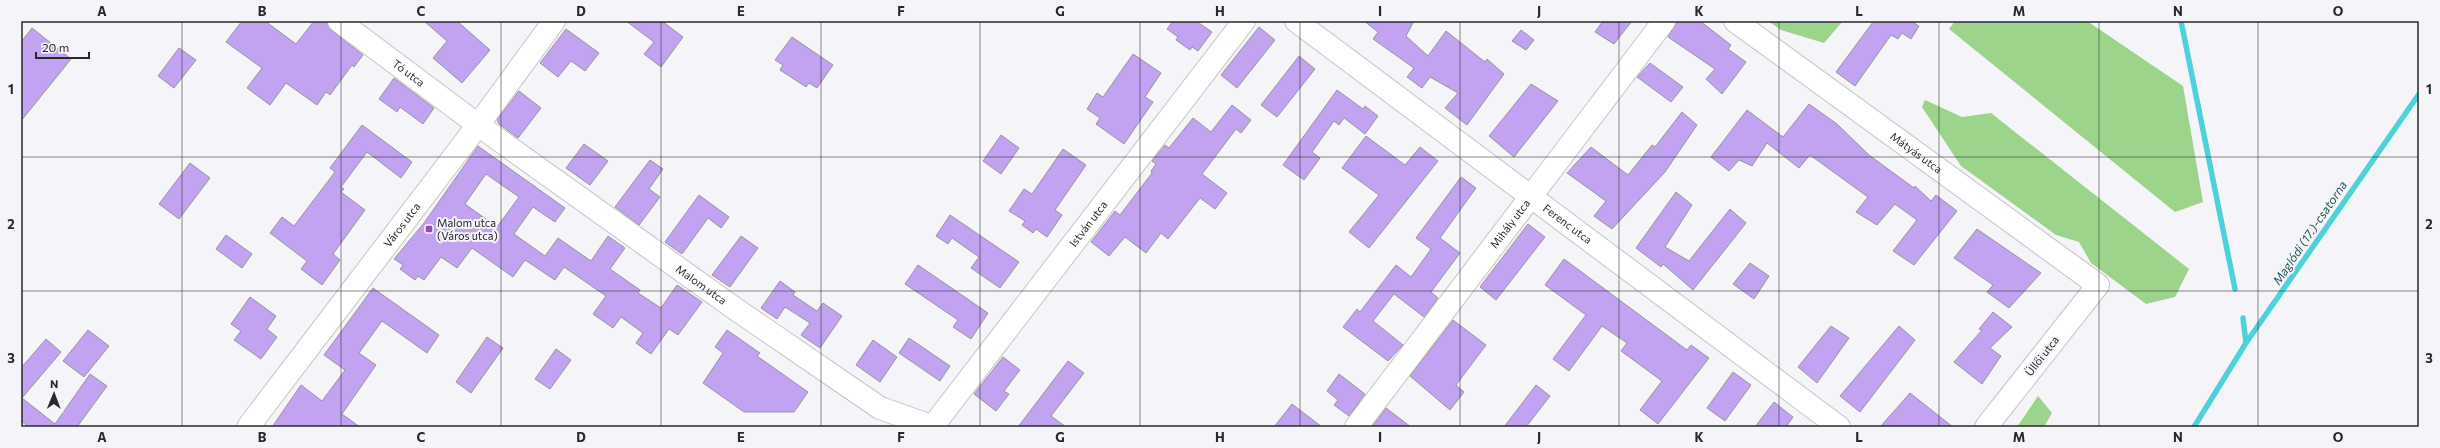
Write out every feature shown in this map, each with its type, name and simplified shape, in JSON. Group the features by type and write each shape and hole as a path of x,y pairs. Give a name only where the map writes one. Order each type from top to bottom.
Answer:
{"street":[{"name":"Tó utca","path":"339,21 478,125"},
{"name":"Város utca","path":"248,427 478,125 554,21"},
{"name":"István utca","path":"933,426 1244,21"},
{"name":"Ferenc utca","path":"1296,21 1838,427"},
{"name":"Mihály utca","path":"1356,427 1664,21"},
{"name":"Mátyás utca","path":"1736,21 2098,285"},
{"name":"Malom utca","path":"478,125 734,308 880,408 933,426"},
{"name":"Üllői utca","path":"1986,427 2098,285"}],"green space":[{"path":"1768,21 1843,21 1824,43 1781,30"},
{"path":"1955,21 2087,21 2183,86 2203,202 2175,212 1949,29"},
{"path":"1925,100 1962,117 1991,113 2189,269 2175,297 2146,304 2091,263 2079,242 2056,235 1961,166 1922,107"},
{"path":"2038,396 2052,413 2044,427 2017,427"}],"building":[{"path":"242,21 265,21 296,44 314,21 325,21 332,31 363,55 354,67 352,65 330,95 326,92 317,105 286,83 270,105 247,88 262,68 226,42"},
{"path":"424,21 457,21 490,50 462,83 433,58 447,41"},
{"path":"626,21 662,21 683,37 661,67 644,54 654,42"},
{"path":"1173,21 1196,21 1212,32 1198,51 1192,47 1190,50 1176,40 1178,37 1167,29"},
{"path":"1364,21 1414,21 1406,36 1428,56 1446,31 1485,62 1487,59 1504,74 1467,125 1445,108 1458,93 1430,77 1422,88 1407,77 1414,68 1373,39 1378,32"},
{"path":"1603,21 1632,21 1614,44 1595,32"},
{"path":"1678,21 1700,21 1731,45 1728,49 1746,62 1722,94 1706,79 1715,69 1668,37"},
{"path":"1871,21 1911,21 1919,26 1911,39 1902,33 1898,39 1891,35 1855,86 1836,72 1873,22"},
{"path":"1259,27 1275,40 1237,88 1221,75"},
{"path":"32,28 71,59 21,121 21,42"},
{"path":"566,29 599,53 585,71 571,61 558,77 540,63"},
{"path":"1521,30 1534,40 1526,50 1512,41"},
{"path":"792,37 833,65 817,88 809,83 806,87 780,70 783,65 775,60"},
{"path":"179,48 196,60 174,88 158,76"},
{"path":"1133,54 1161,73 1145,97 1153,102 1124,144 1096,124 1100,118 1087,109 1097,93 1103,97"},
{"path":"1299,56 1315,69 1277,117 1261,105"},
{"path":"1650,63 1683,87 1671,102 1637,77"},
{"path":"394,78 434,108 423,124 400,107 397,112 379,99"},
{"path":"1531,84 1558,101 1514,157 1489,136"},
{"path":"1337,90 1363,109 1365,106 1378,116 1365,134 1344,118 1339,125 1334,121 1312,152 1320,158 1304,180 1283,165"},
{"path":"519,91 541,108 518,138 499,124 497,120"},
{"path":"1809,104 1837,124 1869,155 1914,188 1915,186 1931,201 1936,195 1957,211 1914,265 1893,251 1917,220 1895,204 1877,225 1856,212 1868,197 1810,155 1799,168 1767,143 1752,166 1739,160 1729,171 1711,157 1747,110 1783,137"},
{"path":"1232,105 1251,120 1241,133 1236,129 1202,174 1227,193 1215,209 1200,198 1168,239 1161,233 1146,253 1125,237 1109,256 1091,242 1115,211 1120,215 1152,173 1151,171 1156,164 1152,161 1165,145 1169,148 1193,118 1211,132"},
{"path":"1682,112 1697,125 1665,172 1612,229 1594,216 1606,201 1567,173 1591,147 1628,175 1652,145 1655,147"},
{"path":"362,125 412,162 401,178 367,152 341,187 344,189 341,192 365,210 333,254 340,260 322,285 301,269 307,261 270,233 282,217 294,226 335,172 330,168"},
{"path":"1001,135 1019,148 1001,174 983,161"},
{"path":"1366,136 1405,165 1420,147 1438,161 1369,248 1349,232 1379,195 1342,168"},
{"path":"584,144 608,161 590,185 566,168"},
{"path":"478,146 565,208 555,222 533,207 514,234 545,256 558,238 591,261 608,236 625,248 610,269 640,290 638,293 661,308 677,285 702,302 678,335 669,329 651,354 636,343 643,333 621,317 613,328 593,314 606,296 564,267 555,280 525,260 513,277 472,248 457,268 441,257 424,280 418,276 415,280 400,269 403,265 394,259 424,223","holes":["486,174 519,197 497,227 465,204"]},
{"path":"1063,149 1086,165 1055,210 1062,215 1047,237 1036,229 1033,233 1022,225 1025,221 1009,211 1024,189 1032,194"},
{"path":"650,160 663,169 649,189 660,197 639,225 615,207"},
{"path":"190,163 210,178 179,219 159,204"},
{"path":"1461,177 1476,188 1440,238 1460,253 1431,292 1438,298 1424,317 1394,294 1373,321 1403,345 1388,361 1343,327 1357,309 1360,312 1396,265 1411,277 1431,249 1416,238"},
{"path":"1676,192 1692,205 1665,247 1689,261 1730,209 1746,223 1693,290 1663,264 1661,267 1636,248"},
{"path":"699,195 729,217 721,228 708,218 682,254 665,242"},
{"path":"950,215 1019,262 1000,288 971,268 979,257 952,238 948,244 936,236"},
{"path":"1528,224 1545,237 1496,300 1480,287"},
{"path":"1977,229 2041,273 2009,308 1987,292 1993,285 1954,258"},
{"path":"226,235 252,254 242,268 216,249"},
{"path":"741,236 758,248 730,287 712,275"},
{"path":"1564,259 1687,350 1691,345 1709,358 1658,424 1640,410 1662,381 1621,351 1627,343 1602,326 1569,371 1553,359 1586,315 1545,285"},
{"path":"1750,263 1769,276 1754,299 1733,284"},
{"path":"918,265 988,313 971,339 953,327 958,320 905,284"},
{"path":"780,281 795,292 793,295 817,311 823,303 842,316 820,348 801,335 810,323 785,307 777,319 761,308"},
{"path":"373,288 439,335 427,353 382,321 359,353 376,365 342,414 360,427 272,427 301,385 322,401 345,370 324,355"},
{"path":"250,297 276,316 267,329 277,337 261,359 234,340 241,331 231,324"},
{"path":"1993,312 2012,327 1990,348 2001,356 1982,384 1954,362 1982,330 1979,329"},
{"path":"1453,320 1486,345 1456,385 1464,392 1450,410 1410,376"},
{"path":"1831,326 1849,338 1817,383 1798,367"},
{"path":"1899,326 1915,340 1860,412 1840,396"},
{"path":"88,330 109,346 84,377 63,361"},
{"path":"727,330 760,353 757,356 808,392 794,412 744,412 703,383 723,353 715,347"},
{"path":"487,337 503,348 471,393 456,382"},
{"path":"909,338 950,366 940,381 899,353"},
{"path":"46,339 61,352 22,398 55,424 90,374 107,386 77,427 29,427 21,421 21,368"},
{"path":"873,340 897,357 880,382 856,365"},
{"path":"556,349 571,360 550,389 535,379"},
{"path":"1003,357 1020,370 1004,391 1009,394 996,411 974,394"},
{"path":"1068,361 1084,373 1051,416 1066,427 1018,427"},
{"path":"1733,372 1751,385 1725,421 1707,408"},
{"path":"1339,374 1365,394 1349,416 1334,405 1338,400 1327,391"},
{"path":"1536,385 1550,396 1526,427 1504,427"},
{"path":"1910,393 1953,427 1880,427"},
{"path":"1774,402 1793,417 1786,427 1755,427"},
{"path":"1292,404 1322,427 1274,427"},
{"path":"1386,408 1411,427 1372,427"}],"waterway":[{"path":"2181,21 2235,289"},
{"name":"Maglódi (17.)-csatorna","path":"2194,427 2246,343 2419,94"},
{"path":"2243,318 2246,343"}],"place":[{"name":"Malom utca (Város utca)","path":"429,229"}]}
